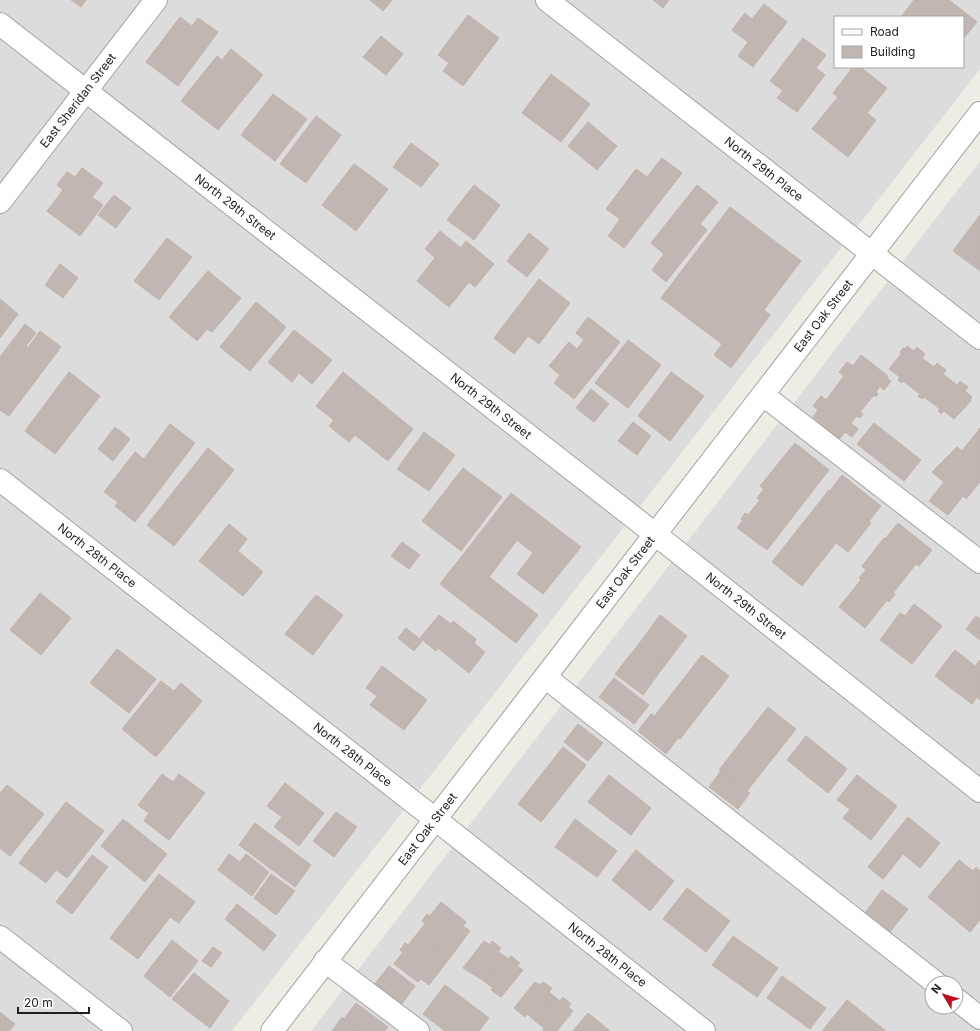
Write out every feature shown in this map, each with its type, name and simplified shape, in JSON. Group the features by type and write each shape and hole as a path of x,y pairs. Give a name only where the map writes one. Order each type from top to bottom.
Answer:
{"street":[{"name":"East Sheridan Street","path":"0,202 156,0"},
{"name":"North 29th Place","path":"547,0 980,338"},
{"name":"North 29th Street","path":"0,24 655,534 980,791"},
{"name":"East Oak Street","path":"272,1031 980,113"},
{"path":"763,395 980,562"},
{"name":"North 28th Place","path":"0,480 704,1031"},
{"path":"546,677 926,975"},
{"path":"0,937 121,1031"},
{"path":"326,961 418,1031"},
{"path":"964,1005 980,1018"}],"shaded area":[{"path":"0,0 980,0 980,69 232,1031 0,1031"},
{"path":"980,161 980,1031 311,1031"}],"building":[{"path":"71,0 86,0 81,7"},
{"path":"370,0 392,0 383,11"},
{"path":"653,0 669,0 663,8"},
{"path":"914,0 949,0 977,22 964,38 964,16 902,16"},
{"path":"764,4 787,22 753,67 738,56 748,42 732,30 745,13 752,19"},
{"path":"468,15 499,38 463,86 443,71 449,63 438,55"},
{"path":"180,17 192,26 198,18 218,32 178,86 146,62"},
{"path":"381,36 403,54 386,75 363,57"},
{"path":"803,38 826,55 816,68 825,75 797,112 777,98 783,91 770,81"},
{"path":"231,49 263,75 218,130 181,101 217,56 222,60"},
{"path":"852,68 861,68 887,88 867,113 876,120 848,157 812,129 838,97 833,93"},
{"path":"551,74 590,104 561,142 522,113"},
{"path":"273,94 307,119 275,161 241,135"},
{"path":"316,116 341,135 306,183 280,164"},
{"path":"588,122 617,146 597,170 568,146"},
{"path":"411,143 439,164 421,187 393,167"},
{"path":"662,158 682,173 624,248 608,236 620,219 606,209 636,169 647,177"},
{"path":"354,164 388,189 356,231 322,205"},
{"path":"82,168 103,183 92,197 103,205 80,236 47,211 63,190 57,185 67,172 75,177"},
{"path":"474,185 500,205 474,240 447,220"},
{"path":"697,185 718,202 700,224 707,230 666,282 652,270 664,254 651,243"},
{"path":"114,195 131,208 116,228 98,215"},
{"path":"730,207 801,261 764,310 770,315 731,368 714,355 722,344 661,298"},
{"path":"980,215 980,271 953,251"},
{"path":"440,231 461,248 466,241 494,264 475,287 469,282 449,307 417,281 435,258 425,249"},
{"path":"529,233 549,249 527,277 507,261"},
{"path":"167,238 192,257 159,300 134,281"},
{"path":"60,264 78,278 63,298 45,285"},
{"path":"208,271 241,298 212,332 207,329 197,341 169,317"},
{"path":"539,279 570,303 539,344 528,336 514,354 494,338"},
{"path":"0,299 18,314 0,338"},
{"path":"256,302 286,327 250,371 220,347"},
{"path":"588,317 620,342 574,399 554,383 560,375 549,366 569,342 577,349 584,340 576,333"},
{"path":"25,324 36,333 26,346 28,348 40,331 61,347 9,416 0,410 0,357"},
{"path":"294,330 332,360 312,384 299,373 292,382 268,362"},
{"path":"628,340 661,365 628,408 595,383"},
{"path":"907,346 914,351 917,347 925,354 922,358 934,367 937,363 946,370 943,374 957,385 960,381 968,387 965,391 972,397 970,400 971,401 954,419 944,411 941,414 938,411 940,409 924,397 922,399 918,396 920,394 903,381 901,383 898,380 900,377 889,369 902,353 900,352 903,348 905,349"},
{"path":"861,355 888,376 887,378 891,381 884,390 880,386 876,392 878,394 876,397 874,395 860,412 863,414 860,418 857,416 851,423 858,429 852,437 845,432 837,442 825,432 827,429 813,417 818,410 813,406 821,396 826,400 844,376 839,372 847,362 853,366"},
{"path":"69,372 100,396 55,454 25,431"},
{"path":"343,372 413,429 388,461 355,435 349,442 329,426 334,420 316,406"},
{"path":"671,372 704,396 670,441 638,416"},
{"path":"591,389 609,404 594,422 576,408"},
{"path":"633,422 651,436 637,455 618,441"},
{"path":"874,423 921,460 904,481 857,444"},
{"path":"170,424 195,443 135,522 115,506 118,502 104,492 135,452 144,459"},
{"path":"115,427 130,439 113,461 98,449"},
{"path":"980,428 980,482 966,499 963,496 948,515 929,501 944,482 932,472 957,447 962,451"},
{"path":"424,432 455,455 429,491 397,469"},
{"path":"795,443 829,470 767,550 737,528 743,520 741,519 745,513 748,515 760,500 757,498 764,489 760,486"},
{"path":"208,448 234,470 174,546 147,525"},
{"path":"463,468 502,497 461,551 422,521"},
{"path":"842,475 881,506 869,521 830,491"},
{"path":"829,490 871,523 848,552 836,543 802,586 772,562"},
{"path":"511,493 581,547 543,594 517,574 533,553 517,540 489,577 538,615 516,643 440,584"},
{"path":"898,523 932,550 919,566 885,539"},
{"path":"229,524 247,539 238,551 263,572 243,596 199,561"},
{"path":"884,538 916,564 893,593 895,594 889,602 887,600 865,628 839,607 861,580 859,578 866,570 862,566"},
{"path":"402,542 420,555 409,569 391,556"},
{"path":"40,593 71,618 41,655 10,630"},
{"path":"316,595 343,615 313,655 285,634"},
{"path":"914,604 942,626 912,664 880,640 900,613 905,616"},
{"path":"439,615 451,624 453,621 476,639 474,643 485,652 469,673 438,648 436,651 420,638"},
{"path":"660,615 687,636 665,665 638,645"},
{"path":"976,616 980,619 980,640 966,629"},
{"path":"406,628 422,641 414,651 398,638"},
{"path":"638,645 665,665 643,695 615,674"},
{"path":"117,649 156,679 129,713 90,683"},
{"path":"955,650 975,666 980,660 980,700 977,697 972,704 935,676"},
{"path":"702,655 729,676 680,739 653,718"},
{"path":"382,666 427,700 404,730 370,705 377,696 366,688"},
{"path":"614,678 649,705 634,724 599,697"},
{"path":"161,681 174,691 181,683 202,701 156,757 122,729"},
{"path":"768,707 796,729 747,791 719,770"},
{"path":"651,714 655,716 653,718 678,738 666,754 638,731"},
{"path":"578,724 603,743 588,761 564,742"},
{"path":"806,736 847,769 828,793 787,760"},
{"path":"563,747 586,765 541,822 518,804"},
{"path":"721,771 750,793 738,809 709,787"},
{"path":"162,774 173,782 179,774 205,793 169,840 144,821 149,813 138,805"},
{"path":"609,775 651,808 631,835 588,802"},
{"path":"857,775 897,806 871,840 843,818 850,809 837,800"},
{"path":"285,783 324,813 299,846 274,827 282,817 267,806"},
{"path":"7,785 44,814 10,856 0,848 0,793"},
{"path":"66,802 104,831 67,878 56,870 46,883 19,863"},
{"path":"336,812 357,827 334,857 313,841"},
{"path":"908,817 940,843 920,868 903,854 883,879 868,867"},
{"path":"123,819 167,854 145,882 101,846"},
{"path":"575,819 617,851 597,877 555,847"},
{"path":"255,823 311,865 295,887 239,845"},
{"path":"636,850 674,881 650,911 612,880"},
{"path":"229,854 240,862 246,854 269,872 252,896 218,870"},
{"path":"92,855 108,867 72,914 56,902"},
{"path":"959,860 973,871 976,867 980,871 980,920 970,932 928,897"},
{"path":"159,874 195,902 179,923 170,917 138,959 110,938"},
{"path":"271,874 295,891 276,915 254,898"},
{"path":"687,888 730,921 706,952 663,919"},
{"path":"882,890 908,909 890,932 865,913"},
{"path":"441,902 466,922 463,926 470,931 449,959 417,934 425,924 422,921 427,914 430,916"},
{"path":"237,904 276,935 264,951 225,919"},
{"path":"417,934 449,959 429,985 421,979 418,982 394,964 403,952 400,950 405,943 408,945"},
{"path":"733,936 778,968 757,997 712,965"},
{"path":"172,940 198,961 170,997 144,976"},
{"path":"484,941 490,945 492,941 501,948 498,952 503,955 484,981 463,968"},
{"path":"213,947 222,953 211,967 202,961"},
{"path":"503,955 509,959 511,956 520,963 517,966 523,970 501,997 491,990 493,988 484,981"},
{"path":"389,966 415,986 401,1005 374,985"},
{"path":"194,973 229,1001 210,1028 172,999"},
{"path":"782,976 826,1008 810,1029 767,998"},
{"path":"535,982 540,985 543,982 552,988 549,992 554,996 535,1021 527,1014 525,1017 514,1008"},
{"path":"445,985 489,1018 479,1031 445,1031 423,1014"},
{"path":"554,996 560,1001 563,997 571,1004 568,1007 573,1011 557,1031 544,1031 544,1028 535,1021"},
{"path":"847,1000 886,1031 822,1031"},
{"path":"356,1003 388,1027 385,1031 360,1031 344,1019"},
{"path":"0,1012 15,1024 9,1031 0,1031"},
{"path":"588,1013 610,1031 573,1031"},
{"path":"342,1017 344,1019 360,1031 332,1031"}]}
